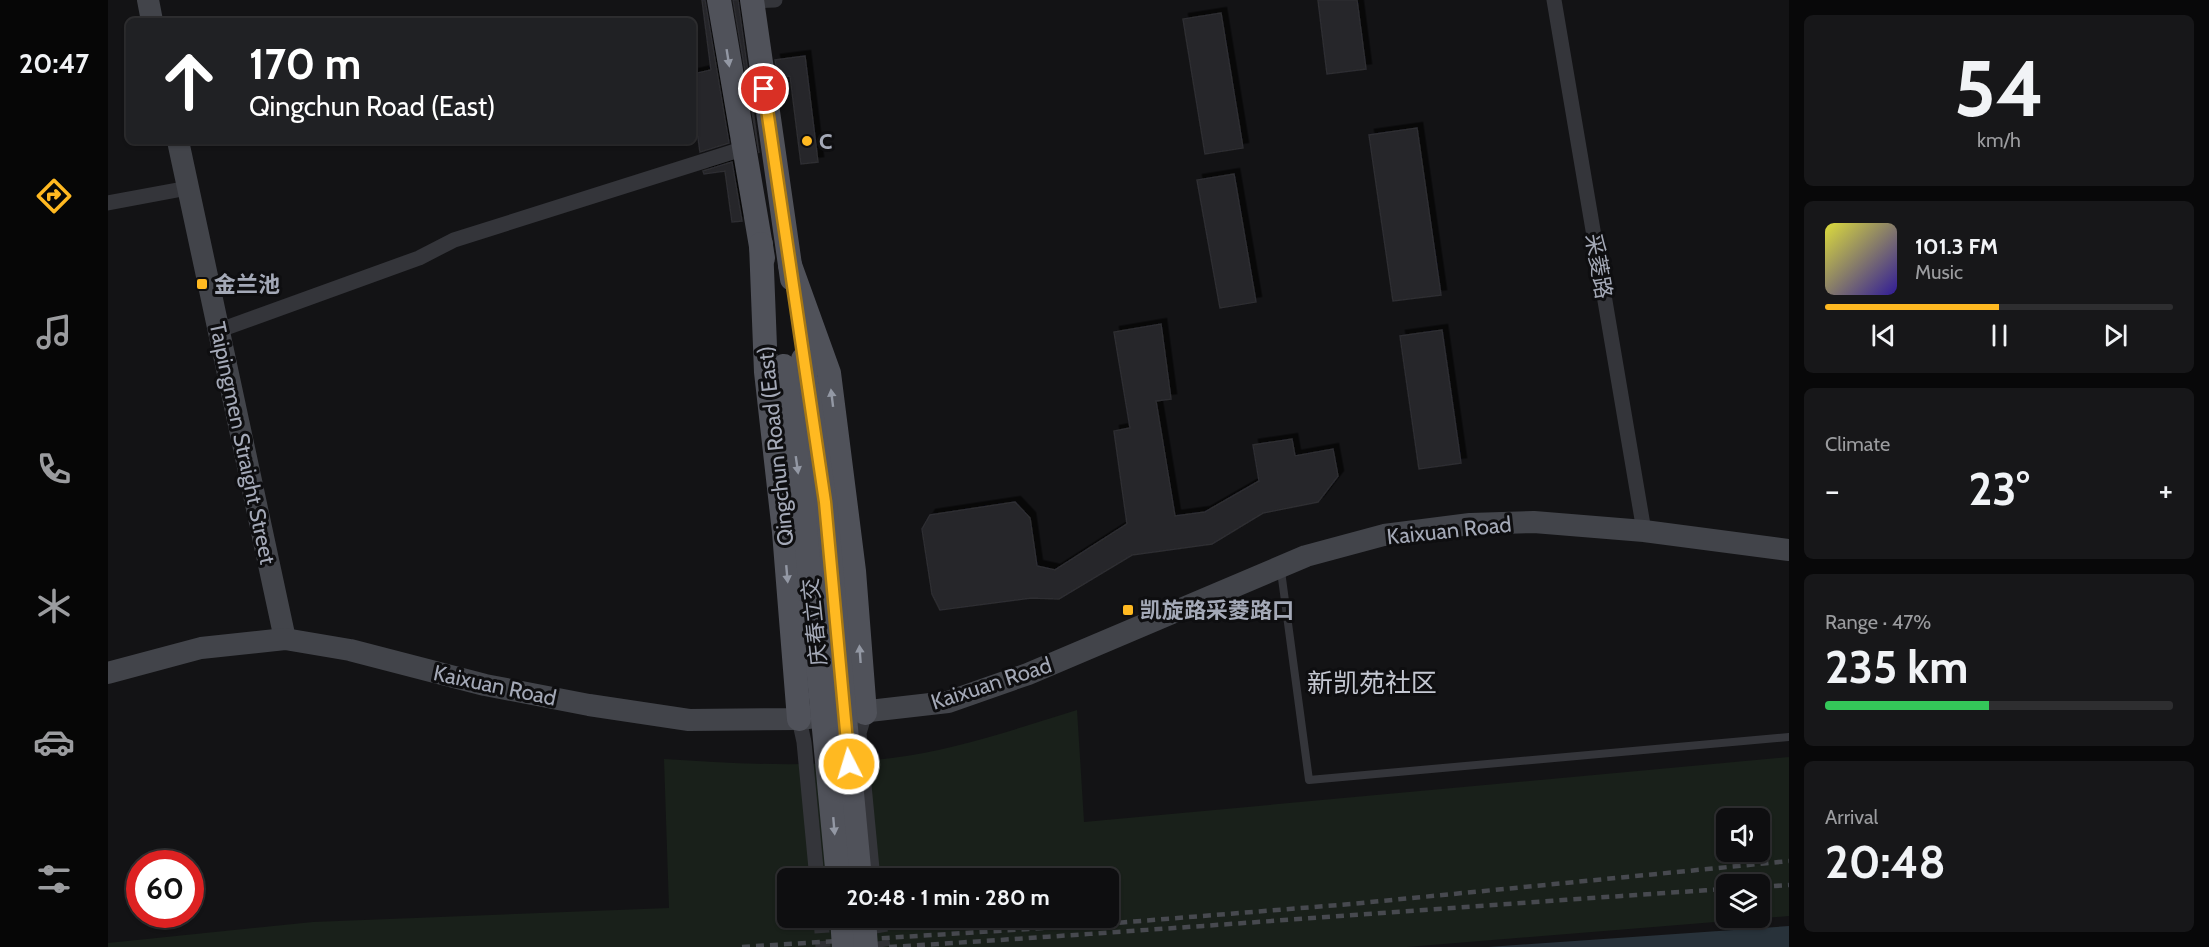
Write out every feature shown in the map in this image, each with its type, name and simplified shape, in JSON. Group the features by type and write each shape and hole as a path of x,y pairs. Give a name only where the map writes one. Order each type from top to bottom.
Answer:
{"main road":[{"path":"148,0 152,18"},
{"name":"Qingchun Road (East)","path":"718,0 760,244 793,362"},
{"name":"Qingchun Road (East)","path":"760,0 790,265 793,362"},
{"name":"Taipingmen Straight Street","path":"179,144 285,639"},
{"name":"Qingchun Road (East)","path":"760,244 766,372 784,532 799,719"},
{"name":"Qingchun Road (East)","path":"790,265 829,373 854,571 865,713"},
{"name":"庆春立交","path":"793,362 803,505 837,868"},
{"name":"庆春立交","path":"793,362 825,502 859,868"},
{"name":"Kaixuan Road","path":"108,673 201,648 285,639 350,650 485,684 590,705 689,720 799,719 948,702 1028,675 1306,556 1384,535 1470,524 1534,522 1644,531 1789,550"},
{"path":"843,928 844,947"},
{"path":"865,928 866,947"}],"street":[{"name":"采菱路","path":"1554,0 1644,531"},
{"path":"220,330 419,258 454,240 742,149"},
{"path":"108,203 188,188"},
{"path":"865,713 859,733 872,868"},
{"path":"799,719 804,742 816,868"}],"lane":[{"path":"1280,566 1309,780 1789,737"}],"shaded area":[{"path":"1077,710 1084,822 1789,757 1789,916 1770,918 1770,874 1716,874 1716,922 1407,947 108,947 108,943 313,922 669,908 664,759 778,764 835,763 916,754 985,738"},
{"path":"1789,926 1789,947 1488,947 1770,928"}],"building":[{"path":"702,0 705,0 729,143 700,152 696,123 696,73 711,70"},
{"path":"733,0 738,0 759,153"},
{"path":"1318,0 1357,0 1366,69 1327,74"},
{"path":"1221,13 1243,148 1205,154 1183,19"},
{"path":"805,56 818,162 801,164 790,76 778,77 775,60"},
{"path":"1417,128 1441,295 1393,301 1369,135"},
{"path":"732,162 742,221 732,222 725,171 704,174 703,171"},
{"path":"1234,174 1256,302 1220,308 1197,180"},
{"path":"1161,324 1171,399 1156,401 1175,516 1205,512 1259,481 1253,445 1292,439 1295,456 1333,449 1338,476 1318,502 1263,513 1212,544 1132,555 1059,599 1031,598 940,610 932,594 922,529 930,515 1015,502 1030,518 1037,566 1055,570 1127,524 1114,431 1130,428 1114,332"},
{"path":"1442,330 1461,463 1419,469 1400,336"}],"tunnel":[{"path":"822,928 823,947"},
{"path":"880,928 883,947"}],"railway":[{"path":"742,947 1091,925 1351,904 1789,861"},
{"path":"1770,886 1789,885"},
{"path":"889,947 1716,890"}],"place":[{"name":"C","path":"807,141"},
{"name":"金兰池","path":"202,284"},
{"name":"凯旋路采菱路口","path":"1128,610"}],"district":[{"name":"新凯苑社区","path":"1372,683"}],"route":[{"path":"764,89 825,502 849,764"}]}
